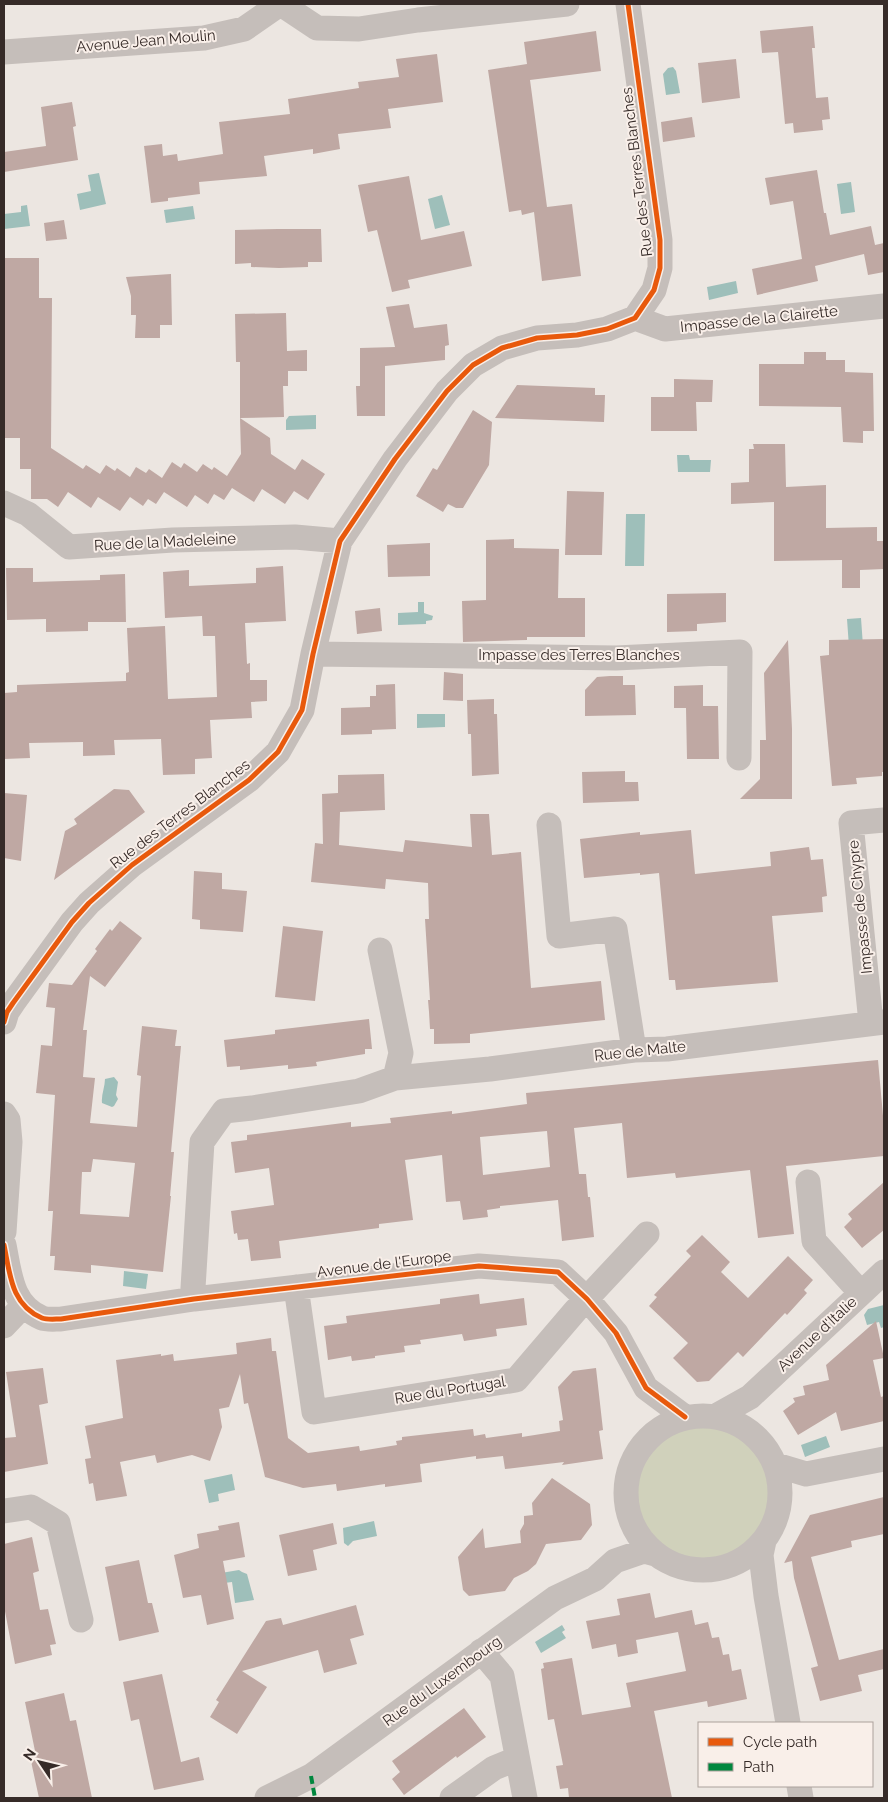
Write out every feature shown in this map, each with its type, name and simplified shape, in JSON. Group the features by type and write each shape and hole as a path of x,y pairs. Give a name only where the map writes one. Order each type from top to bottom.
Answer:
{"street":[{"path":"280,4 317,28 359,29 418,20 567,4"},
{"name":"Avenue Jean Moulin","path":"4,52 204,38 244,29 280,4"},
{"name":"Rue des Terres Blanches","path":"4,1022 7,1012 13,1003 72,922 89,903 132,865 249,780 278,752 302,710 313,654 340,541 395,459 447,391 473,365 502,348 537,338 577,335 607,329 635,318 654,290 660,268 660,240 628,4"},
{"name":"Impasse de la Clairette","path":"635,318 665,328 884,306"},
{"name":"Rue de la Madeleine","path":"4,503 28,514 69,547 174,540 295,537 340,541"},
{"name":"Impasse des Terres Blanches","path":"313,654 616,658 740,652 739,758"},
{"name":"Impasse de Chypre","path":"878,1022 851,823 884,820"},
{"path":"549,825 559,936 615,929 634,1050"},
{"path":"380,950 401,1052 394,1078"},
{"name":"Rue de Malte","path":"194,1299 193,1288 202,1142 224,1111 359,1091 394,1078 490,1069 634,1050 667,1049 878,1022"},
{"path":"4,1114 8,1120 10,1142 4,1232"},
{"path":"808,1182 814,1241 861,1293"},
{"name":"Rue du Portugal","path":"296,1287 314,1412 516,1380 587,1298 647,1234"},
{"path":"4,1245 15,1294 23,1306 4,1326"},
{"name":"Avenue de l'Europe","path":"23,1306 43,1318 61,1319 194,1299 479,1266 558,1272 587,1298 616,1333 646,1388 685,1417"},
{"name":"Avenue d'Italie","path":"716,1416 750,1397 884,1272"},
{"name":"Avenue de l'Europe","path":"643,1444 647,1424 646,1388"},
{"path":"750,1397 752,1432"},
{"path":"764,1542 749,1555 732,1565 715,1569 695,1570 675,1566 655,1554 640,1539 630,1520 626,1503 626,1482 632,1462 643,1444 662,1427 685,1417 700,1415 716,1416 735,1422 752,1432 766,1447 776,1465 781,1484 780,1504 775,1523 764,1542 761,1555 766,1596 788,1722"},
{"path":"776,1465 806,1474 884,1459"},
{"path":"780,1504 806,1474"},
{"path":"4,1511 31,1507 58,1523 81,1620"},
{"name":"Rue du Luxembourg","path":"615,1561 630,1520"},
{"name":"Rue du Luxembourg","path":"267,1798 312,1776 555,1598 595,1579 615,1561 644,1551 655,1554"},
{"path":"732,1565 766,1596"},
{"path":"481,1651 502,1676 516,1759 525,1798"},
{"path":"452,1798 494,1768 516,1759"}],"green space":[{"path":"703,1416 718,1417 733,1422 758,1438 774,1463 779,1478 779,1508 774,1523 758,1548 733,1564 718,1569 703,1570 688,1569 673,1564 648,1548 632,1523 627,1508 626,1493 627,1478 632,1463 648,1438 673,1422 688,1417"}],"water":[{"path":"673,67 676,71 680,93 666,95 663,74 668,68"},
{"path":"99,173 106,204 80,210 77,194 91,191 88,175"},
{"path":"851,182 855,212 841,214 837,184"},
{"path":"442,195 450,225 435,229 428,199"},
{"path":"27,205 30,226 4,229 4,214 21,212 21,206"},
{"path":"193,206 195,219 166,223 164,210"},
{"path":"736,281 738,293 709,300 707,287"},
{"path":"316,415 316,429 286,430 286,420 289,416"},
{"path":"677,455 689,455 690,460 711,460 710,472 678,472"},
{"path":"626,514 645,514 644,566 625,566"},
{"path":"418,602 424,602 424,613 433,616 432,620 426,621 426,624 398,625 398,613 418,612"},
{"path":"861,618 863,646 849,647 847,619"},
{"path":"417,714 445,714 445,727 417,728"},
{"path":"114,1077 118,1082 116,1095 118,1099 112,1107 102,1103 102,1100 105,1079"},
{"path":"124,1271 148,1274 146,1289 123,1286"},
{"path":"884,1305 884,1327 881,1328 879,1322 867,1325 864,1315 868,1309"},
{"path":"826,1436 830,1447 805,1457 801,1445"},
{"path":"232,1474 235,1490 218,1494 219,1501 209,1503 204,1480"},
{"path":"374,1521 377,1536 353,1541 348,1546 344,1543 343,1528"},
{"path":"239,1570 247,1574 254,1600 235,1603 232,1582 217,1584 215,1574"},
{"path":"562,1625 565,1630 562,1632 566,1638 541,1653 535,1642"}],"building":[{"path":"813,26 815,48 812,48 816,98 828,97 830,119 822,120 823,130 794,133 793,123 785,124 778,52 762,53 760,31"},
{"path":"596,31 601,71 530,80 547,207 572,204 581,276 542,281 534,212 522,215 521,210 509,212 488,70 527,64 524,42"},
{"path":"437,54 443,102 388,109 391,128 338,134 340,149 313,154 313,149 264,156 267,176 199,182 200,194 168,198 168,201 151,203 144,146 162,144 163,156 177,154 178,161 223,154 219,122 290,114 288,99 359,88 358,82 399,77 396,59"},
{"path":"736,59 740,98 702,103 698,63"},
{"path":"72,102 76,126 73,127 78,160 4,172 4,152 46,146 41,107"},
{"path":"692,117 695,137 663,142 661,122"},
{"path":"817,170 824,213 826,213 830,235 871,226 875,245 884,243 884,272 868,275 864,254 815,266 818,281 757,295 752,269 802,259 793,201 770,205 765,178"},
{"path":"409,176 421,240 464,231 472,266 408,280 410,288 392,292 377,230 368,232 358,185"},
{"path":"64,220 67,239 46,241 44,223"},
{"path":"321,229 322,262 308,262 308,267 279,268 251,267 251,263 235,264 235,230"},
{"path":"4,258 39,258 39,298 52,298 51,448 83,469 86,465 100,474 106,465 115,471 117,468 130,477 136,467 146,473 149,469 162,478 172,462 181,468 184,463 197,472 203,464 212,470 214,467 227,476 241,454 240,418 270,438 271,454 295,470 302,459 325,474 308,500 294,491 285,504 262,489 254,502 232,488 224,500 214,494 208,504 195,495 187,507 164,492 156,504 148,499 143,506 130,497 120,511 98,497 91,508 68,492 58,507 47,499 31,499 31,469 20,469 20,438 4,438"},
{"path":"171,274 172,325 160,325 160,338 135,338 136,315 131,315 131,296 126,277"},
{"path":"409,304 414,328 447,324 449,345 445,346 445,360 385,366 385,416 357,416 356,386 360,386 360,348 395,347 386,307"},
{"path":"286,313 287,351 307,350 307,371 288,371 288,386 283,386 284,417 240,418 240,362 236,362 235,314"},
{"path":"804,352 826,352 826,360 845,360 845,372 873,373 874,431 863,431 863,443 843,442 841,407 759,406 759,364 804,364"},
{"path":"674,379 713,380 712,402 696,402 697,431 651,431 651,397 674,397"},
{"path":"517,385 595,388 595,395 605,395 604,422 495,418"},
{"path":"473,410 492,422 489,465 463,508 456,508 448,504 443,512 416,496 433,468 437,470"},
{"path":"753,444 785,444 786,487 826,485 826,528 877,527 877,541 884,541 884,569 860,570 860,588 842,588 842,560 774,561 774,502 731,504 731,483 749,482 749,449 754,449"},
{"path":"567,491 604,492 602,555 565,555"},
{"path":"514,539 514,548 559,549 558,598 585,598 585,637 527,637 527,640 463,642 462,601 486,600 486,540"},
{"path":"430,543 430,576 388,577 387,545"},
{"path":"283,566 286,621 245,623 247,664 250,663 250,680 267,680 267,701 251,702 252,718 210,720 212,758 195,759 195,774 163,775 161,739 114,740 115,755 83,756 83,742 29,743 30,758 4,759 4,693 17,692 17,685 126,681 126,673 129,672 127,628 165,626 168,699 217,697 215,636 203,636 202,616 165,618 163,572 189,570 189,586 256,583 256,568"},
{"path":"6,568 33,568 33,582 100,580 100,575 125,574 126,622 88,622 88,631 46,632 46,619 7,620"},
{"path":"726,593 726,622 697,624 697,631 667,632 667,594"},
{"path":"380,608 382,631 357,634 355,611"},
{"path":"884,639 884,772 882,772 882,776 856,778 857,784 832,786 820,656 829,655 829,640"},
{"path":"788,640 792,729 792,799 740,799 760,779 760,740 766,740 764,673"},
{"path":"444,672 463,674 463,701 443,700"},
{"path":"623,676 623,685 635,685 636,715 585,716 585,690 597,677"},
{"path":"395,684 396,729 372,730 372,734 341,735 341,708 370,707 370,696 376,696 376,685"},
{"path":"703,685 703,706 718,706 719,759 687,759 686,708 674,708 674,686"},
{"path":"494,699 494,714 497,714 499,774 472,776 471,734 468,734 467,700"},
{"path":"625,771 625,782 638,782 639,801 583,803 582,772"},
{"path":"384,774 385,810 340,812 339,845 403,852 405,840 472,847 470,814 489,814 492,855 521,852 531,988 601,981 605,1020 470,1034 470,1043 434,1044 434,1029 430,1029 428,1000 430,1000 425,919 429,919 428,883 386,879 385,889 311,882 315,843 323,844 322,794 338,793 338,775"},
{"path":"114,789 129,790 145,812 54,880 65,831 77,824 74,819"},
{"path":"4,793 27,795 21,861 4,858"},
{"path":"691,830 695,874 771,866 770,852 809,847 811,860 823,859 827,896 822,897 823,912 772,916 778,982 676,990 675,980 669,980 659,873 584,878 580,839 640,832 640,835"},
{"path":"194,871 222,873 222,889 247,891 243,932 200,929 200,920 192,919"},
{"path":"120,921 142,938 105,987 90,976 83,1030 87,1030 83,1077 95,1078 90,1123 137,1127 141,1076 137,1075 142,1026 177,1030 175,1046 181,1046 171,1152 174,1152 171,1196 163,1272 91,1265 91,1273 54,1270 55,1256 50,1256 53,1211 48,1211 55,1095 36,1093 41,1045 52,1046 55,1008 46,1007 49,983 72,985 97,951 95,949 110,929 112,931","holes":["93,1159 135,1163 129,1217 80,1214 82,1172 91,1172"]},
{"path":"283,926 323,931 315,1001 275,997"},
{"path":"369,1019 372,1049 365,1049 365,1054 316,1062 317,1066 288,1069 288,1065 240,1070 240,1066 227,1067 224,1040 275,1034 275,1030"},
{"path":"878,1060 884,1127 884,1156 786,1166 794,1234 758,1238 750,1170 676,1178 675,1173 627,1178 622,1123 574,1128 579,1174 586,1174 594,1237 562,1241 558,1200 500,1206 500,1208 487,1210 488,1217 463,1220 460,1201 446,1202 442,1155 405,1160 413,1220 379,1224 379,1228 279,1241 281,1258 251,1261 248,1239 238,1240 237,1233 234,1234 231,1211 274,1205 269,1168 235,1173 231,1142 247,1140 247,1135 351,1122 351,1127 391,1123 390,1118 452,1111 452,1114 527,1104 526,1093","holes":["547,1131 550,1167 483,1175 480,1137"]},
{"path":"884,1182 884,1230 862,1248 844,1227 852,1219 848,1214"},
{"path":"702,1235 730,1262 721,1272 748,1298 788,1256 813,1280 804,1290 807,1293 787,1315 785,1313 743,1357 738,1352 709,1381 697,1382 673,1358 688,1343 649,1306 657,1297 654,1295 691,1256 686,1251"},
{"path":"479,1294 480,1304 524,1298 527,1325 496,1329 497,1336 464,1341 462,1334 420,1340 421,1344 404,1346 405,1352 375,1356 375,1358 352,1361 351,1356 328,1360 324,1326 347,1323 346,1316 440,1304 440,1299"},
{"path":"876,1321 884,1358 873,1360 881,1397 884,1396 884,1421 841,1431 836,1412 798,1435 783,1411 795,1402 793,1398 805,1395 803,1386 829,1380 826,1365"},
{"path":"271,1338 272,1351 276,1351 288,1438 308,1453 359,1446 360,1451 397,1445 396,1441 402,1440 402,1437 473,1429 474,1436 485,1434 486,1438 522,1433 522,1437 560,1431 559,1421 563,1420 558,1387 573,1371 596,1368 603,1430 599,1431 603,1459 562,1465 564,1462 505,1469 503,1456 476,1459 476,1456 420,1464 422,1482 385,1487 385,1484 337,1491 336,1484 303,1488 265,1477 248,1403 244,1404 240,1374 229,1407 219,1409 222,1427 210,1461 192,1455 157,1463 155,1455 120,1462 127,1496 96,1501 93,1483 89,1484 85,1459 91,1458 85,1426 123,1418 116,1360 173,1354 174,1361 237,1354 236,1343"},
{"path":"43,1368 48,1403 39,1405 48,1464 4,1472 4,1438 16,1437 6,1372"},
{"path":"552,1478 590,1504 592,1525 581,1540 546,1544 536,1564 528,1571 514,1578 505,1591 469,1596 463,1590 458,1557 483,1528 485,1548 521,1543 520,1531 524,1524 524,1516 533,1515 532,1503"},
{"path":"884,1497 884,1534 851,1541 852,1547 811,1557 839,1660 884,1649 884,1669 858,1675 862,1691 820,1701 811,1668 818,1666 794,1578 792,1561 784,1563 810,1515"},
{"path":"239,1522 245,1557 223,1561 234,1619 207,1625 201,1595 183,1598 174,1555 199,1548 197,1534 219,1530 218,1526"},
{"path":"333,1523 337,1544 313,1550 317,1570 288,1576 279,1535"},
{"path":"32,1537 39,1571 33,1573 40,1610 48,1609 56,1644 50,1645 52,1655 15,1664 4,1606 4,1544"},
{"path":"139,1560 148,1603 152,1603 159,1632 119,1641 105,1567"},
{"path":"650,1593 655,1618 692,1610 695,1625 708,1622 712,1638 719,1637 723,1655 729,1654 732,1671 741,1669 747,1699 708,1707 707,1701 654,1711 672,1798 569,1798 568,1788 560,1789 556,1766 563,1765 554,1719 548,1720 541,1669 544,1668 543,1663 572,1658 582,1715 631,1707 626,1683 686,1671 678,1632 636,1640 638,1653 618,1657 616,1644 592,1649 586,1621 620,1615 617,1599"},
{"path":"356,1605 364,1635 350,1639 357,1664 324,1673 318,1650 242,1671 267,1687 237,1734 210,1717 219,1702 216,1700 266,1621 281,1618 283,1625"},
{"path":"162,1674 181,1762 199,1757 204,1780 154,1790 139,1719 131,1721 123,1682"},
{"path":"64,1693 70,1721 76,1720 92,1798 39,1798 29,1752 35,1751 25,1702"},
{"path":"464,1708 486,1737 457,1758 456,1756 404,1795 392,1779 400,1772 392,1761"}],"marked path":[{"path":"311,1776 315,1798"}],"cycle path":[{"path":"4,1022 7,1012 13,1003 72,922 89,903 132,865 249,780 278,752 302,710 313,654 340,541 395,459 447,391 473,365 502,348 537,338 577,335 607,329 635,318 654,290 660,268 660,240 628,4"},
{"path":"4,1245 10,1277 18,1297 32,1312 42,1318 49,1319 61,1319 194,1299 479,1266 558,1272 587,1299 616,1333 646,1388 685,1417"}]}
